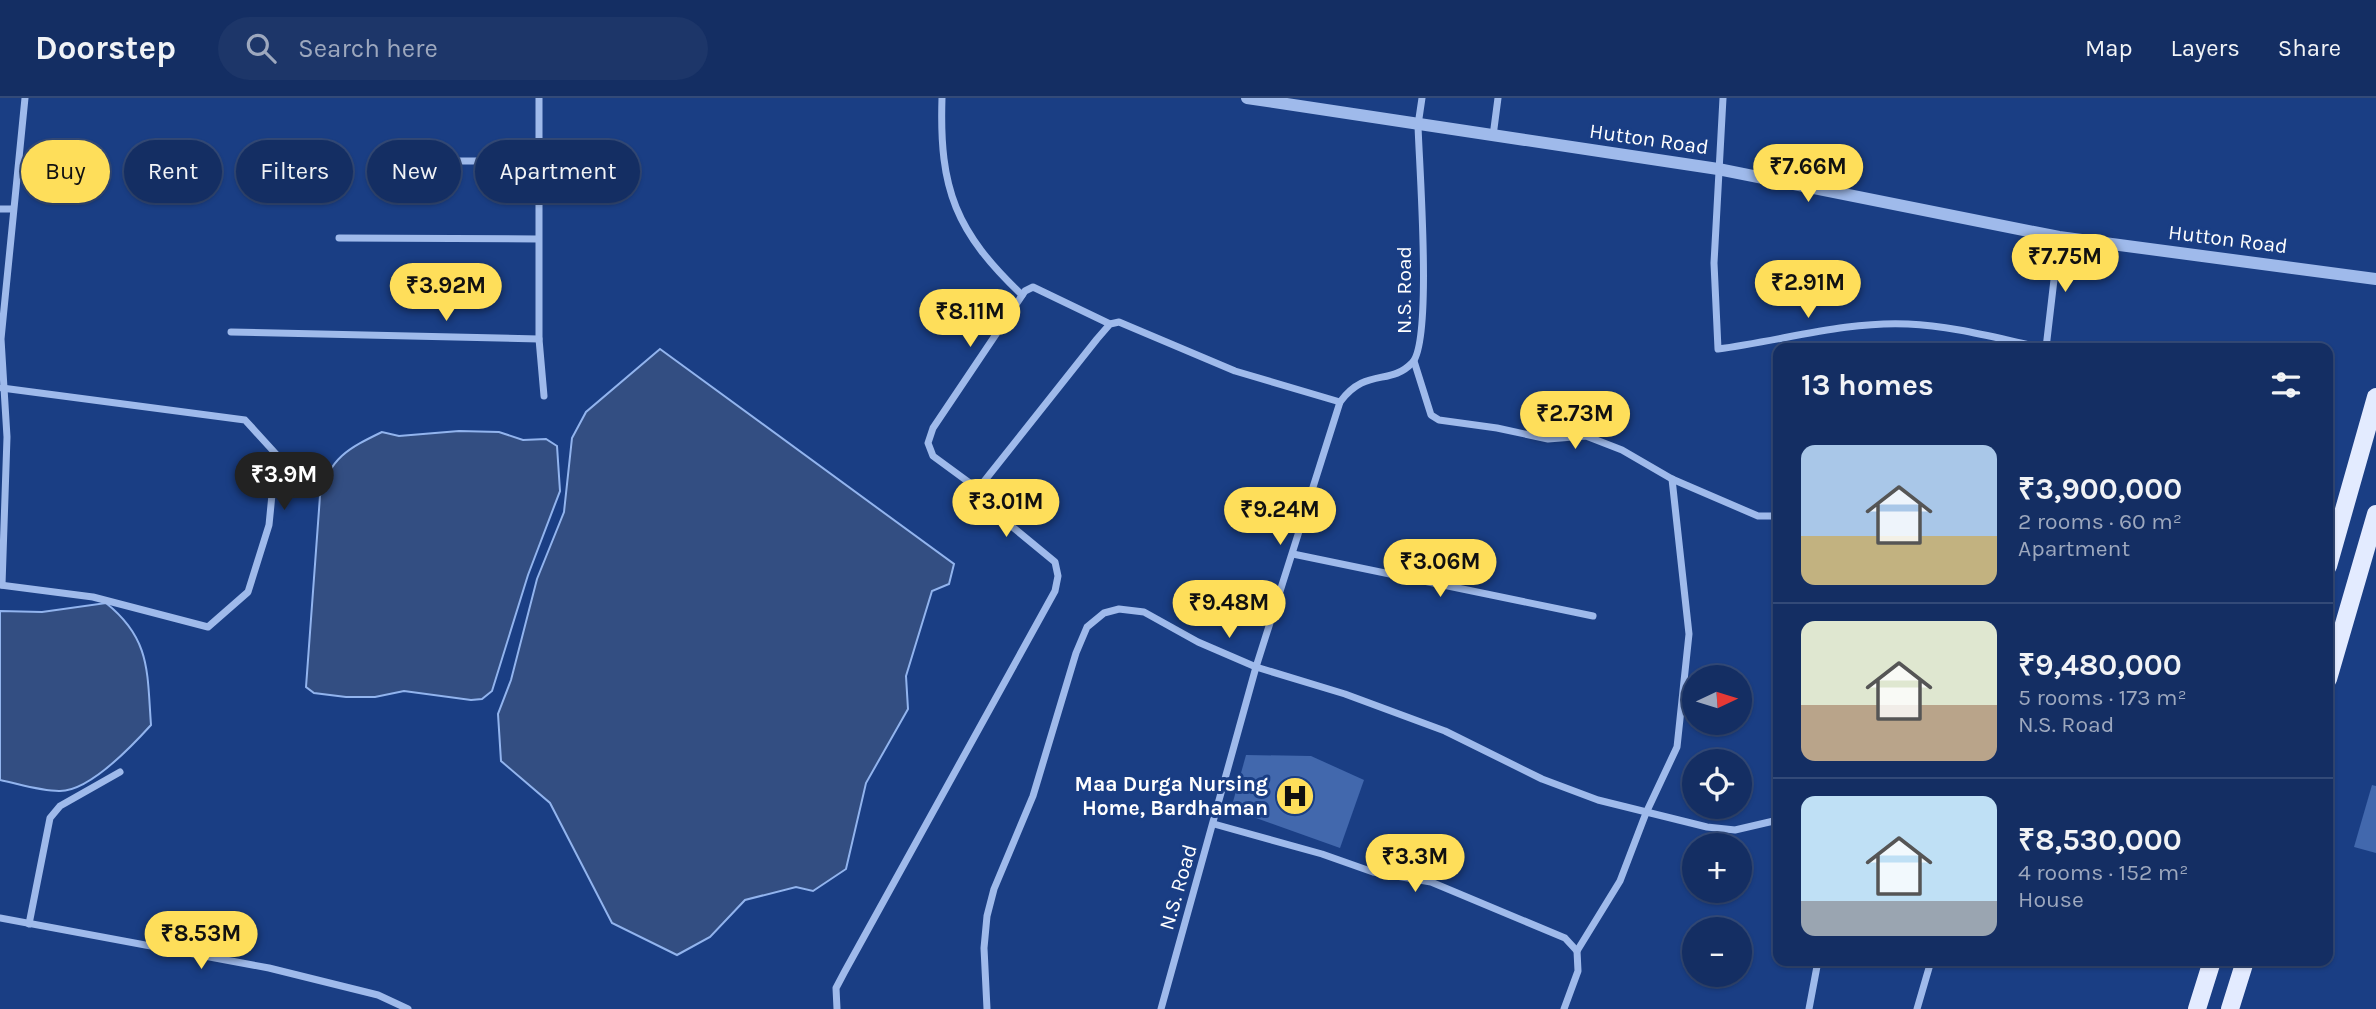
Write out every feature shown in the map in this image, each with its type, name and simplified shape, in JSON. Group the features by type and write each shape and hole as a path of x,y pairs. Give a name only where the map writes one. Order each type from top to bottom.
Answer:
{"main road":[{"path":"2333,548 2376,397"},
{"path":"2333,662 2376,514"},
{"path":"2197,1009 2210,966"},
{"path":"2231,1009 2244,966"}],"street":[{"path":"2,387 245,420 276,454 269,526 248,592 208,627 93,597 1,585 6,438 2,387 1,339 24,98"},
{"path":"539,98 539,140"},
{"path":"942,98 941,143 959,217 987,262 1022,295"},
{"name":"Hutton Road","path":"1247,98 1718,169 2059,237 2376,279"},
{"name":"N.S. Road","path":"1161,1009 1256,667 1340,402 1351,388 1361,381 1405,369 1414,361 1423,335 1418,125 1422,98"},
{"path":"1493,135 1498,98"},
{"path":"1723,98 1714,263 1718,349 1866,325 1907,324 1945,327 2021,343"},
{"path":"538,203 539,339 544,396"},
{"path":"0,209 12,209"},
{"path":"2046,343 2059,237"},
{"path":"339,238 538,239"},
{"path":"978,489 933,456 928,443 933,428 1022,295 1033,287 1110,324 1119,322 1235,371 1340,402"},
{"path":"836,1009 836,988 1055,591 1058,576 1055,562 987,506 979,497 978,489 1110,324"},
{"path":"231,332 539,339"},
{"path":"1414,361 1431,415 1439,420 1548,439 1586,436 1622,450 1672,479 1758,516 1773,516"},
{"path":"1564,1009 1578,971 1577,951 1620,881 1646,813 1677,747 1689,634 1672,479"},
{"path":"1293,554 1594,616"},
{"path":"987,1009 984,948 987,916 994,889 1033,796 1076,653 1087,627 1104,613 1119,609 1144,612 1198,642 1256,667 1432,726 1542,779 1646,813 1735,830 1773,821"},
{"path":"29,925 50,818 60,806 120,772"},
{"path":"1214,824 1322,854 1373,872 1431,882 1565,938 1577,951"},
{"path":"0,918 269,968 378,995 408,1009"},
{"path":"1809,1009 1817,966"},
{"path":"1917,1009 1930,966"}],"water":[{"path":"660,349 954,564 949,584 932,591 906,676 908,709 866,783 846,869 813,891 796,887 745,900 710,937 677,955 612,923 550,803 501,761 498,714 511,680 537,579 564,512 572,438 586,412"},
{"path":"459,431 499,432 523,440 546,439 557,446 560,491 528,575 492,691 482,699 471,700 404,691 375,697 314,693 306,687 320,496 329,472 350,449 382,432 399,436"},
{"path":"106,603 121,616 139,643 147,673 151,725 109,766 71,789 44,790 0,780 0,611 42,612"}],"building":[{"path":"1246,755 1311,756 1364,780 1340,848 1231,809"},
{"path":"2372,785 2376,786 2376,853 2354,847"}],"place":[{"name":"Maa Durga Nursing Home, Bardhaman","path":"1295,796"}]}
